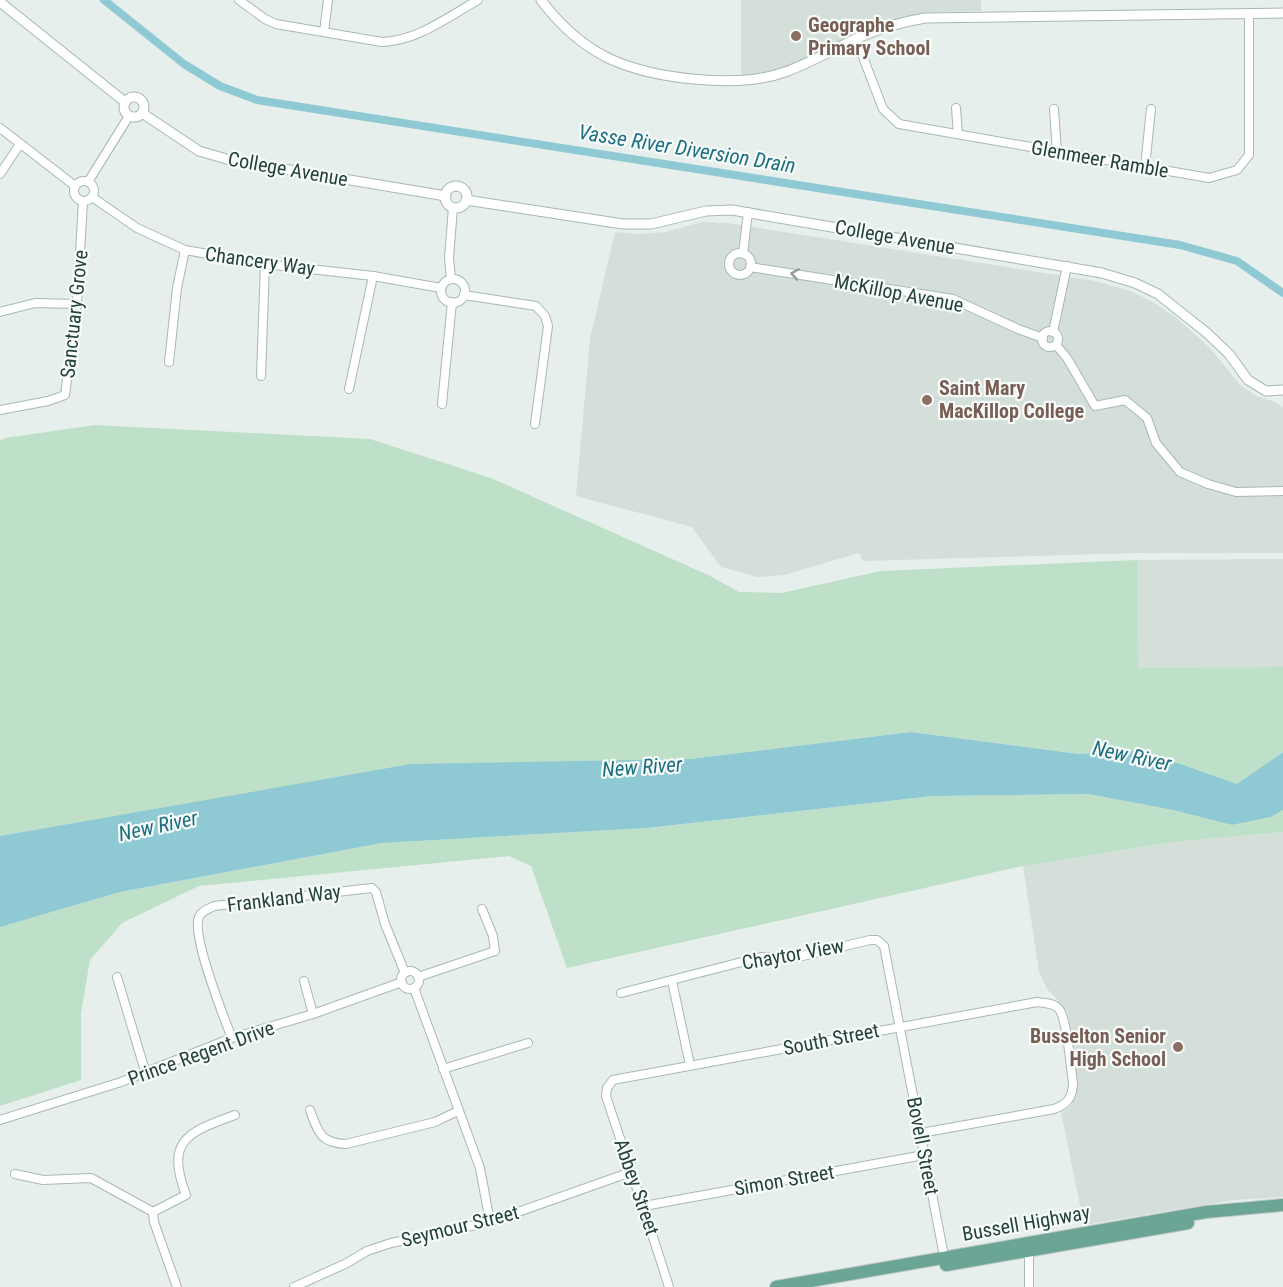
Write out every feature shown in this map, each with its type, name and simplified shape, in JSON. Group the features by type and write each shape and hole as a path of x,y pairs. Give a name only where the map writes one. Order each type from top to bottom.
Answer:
{"main road":[{"name":"Bussell Highway","path":"776,1287 945,1261 1206,1212 1283,1204"},
{"name":"Bussell Highway","path":"1029,1246 1237,1215 1283,1213"},
{"name":"Bussell Highway","path":"823,1287 945,1261"}],"street":[{"path":"238,0 264,19 276,24 382,42 394,42 416,35 478,0"},
{"path":"324,32 328,0"},
{"path":"541,0 567,29 610,59 641,69 708,80 763,78 783,73 899,22 925,18 1283,13"},
{"path":"0,2 125,102"},
{"name":"Glenmeer Ramble","path":"856,39 883,109 899,124 1209,178 1237,170 1249,155 1249,13"},
{"path":"133,97 140,99 144,107 142,113 136,117 129,116 124,110 125,102 133,97"},
{"path":"956,108 958,134"},
{"path":"1054,109 1057,152"},
{"path":"1145,167 1151,109"},
{"name":"College Avenue","path":"142,113 199,151 230,160 446,196"},
{"path":"88,182 129,116"},
{"path":"0,128 75,186"},
{"path":"0,174 20,144"},
{"path":"81,181 88,182 94,188 92,197 83,201 75,195 75,186 81,181"},
{"path":"458,187 465,191 466,200 462,206 453,207 447,202 446,196 450,188 458,187"},
{"name":"Chancery Way","path":"92,197 137,228 186,250 265,264 373,276 441,288"},
{"name":"College Avenue","path":"466,200 623,224 651,224 706,211 732,210 1067,266 1135,283 1158,294 1207,333 1229,354 1248,380 1266,391 1283,390"},
{"name":"Sanctuary Grove","path":"0,410 48,401 65,395 76,304 83,201"},
{"path":"452,279 449,258 453,207"},
{"path":"743,254 748,212"},
{"path":"169,362 177,288 186,250"},
{"path":"743,254 748,257 750,267 745,273 733,272 730,260 733,256 743,254"},
{"path":"261,376 265,264"},
{"path":"1053,332 1067,266"},
{"name":"McKillop Avenue","path":"750,267 953,299 1042,338"},
{"path":"349,389 373,276"},
{"path":"446,280 462,282 464,295 460,300 452,302 443,297 441,288 446,280"},
{"path":"464,295 536,306 546,316 548,326 535,424"},
{"path":"442,404 452,302"},
{"path":"0,312 35,303 76,304"},
{"path":"1053,332 1045,333 1042,338 1046,346 1056,345"},
{"path":"1053,332 1058,337 1056,345"},
{"path":"1056,345 1067,358 1095,406 1125,400 1147,418 1156,444 1180,472 1208,484 1236,492 1283,491"},
{"name":"Frankland Way","path":"232,1038 210,980 197,927 199,917 203,912 214,906 372,888 376,892 385,924 405,973"},
{"path":"418,977 495,951 493,936 482,909"},
{"name":"Chaytor View","path":"621,993 761,957 794,958 877,940 884,946 898,1026"},
{"path":"414,988 405,987 402,982 405,973 411,971 418,977"},
{"path":"117,977 147,1074"},
{"path":"414,988 418,977"},
{"path":"304,981 313,1014"},
{"path":"672,981 690,1065"},
{"name":"Prince Regent Drive","path":"0,1120 147,1074 232,1038 313,1014 402,982"},
{"path":"414,988 480,1168 490,1222"},
{"name":"South Street","path":"607,1088 613,1080 898,1026 1037,1002 1058,1008 1064,1019 1073,1084 1072,1095 1066,1104 1054,1109 921,1133"},
{"name":"Bovell Street","path":"898,1026 945,1261"},
{"path":"443,1069 528,1043"},
{"name":"Abbey Street","path":"607,1088 606,1096 669,1287"},
{"path":"310,1110 318,1133 334,1144 346,1144 435,1122 458,1111"},
{"path":"153,1212 186,1195 178,1175 177,1154 191,1134 204,1126 235,1115"},
{"name":"Simon Street","path":"644,1206 924,1155"},
{"name":"Seymour Street","path":"294,1287 347,1263 367,1251 391,1243 490,1222 631,1172"},
{"path":"15,1174 43,1180 91,1178 153,1212"},
{"path":"153,1212 154,1222 177,1287"},
{"path":"1029,1246 1029,1287"}],"shaded area":[{"name":"Geographe Primary School","path":"741,0 981,0 981,11 933,12 909,16 872,27 797,64 760,75 741,76"},
{"name":"Saint Mary MacKillop College","path":"702,222 727,223 1095,281 1128,290 1153,302 1178,319 1210,348 1241,386 1283,408 1283,553 1137,553 863,561 859,553 784,575 757,577 721,567 692,527 576,496 590,339 615,232 639,234 666,232"},
{"path":"1283,559 1283,667 1138,669 1137,560"},
{"name":"Busselton Senior High School","path":"1283,832 1283,1197 1234,1200 1084,1225 1061,1112 1071,1106 1075,1098 1077,1081 1068,1013 1047,989 1039,972 1023,866 1174,842"}],"green space":[{"path":"95,425 370,439 491,478 708,575 739,592 781,593 881,571 1137,560 1138,668 1283,667 1283,752 1237,784 1182,764 1129,750 1079,754 911,732 690,759 160,809 0,836 0,441 5,438"},
{"path":"1088,794 1173,810 1232,825 1271,817 1283,810 1283,832 1174,842 1023,866 567,968 531,866 509,856 199,886 122,923 90,960 81,1013 81,1080 0,1106 0,927 120,892 382,843 647,828 933,796"}],"water":[{"name":"New River","path":"911,732 1079,754 1129,750 1181,764 1237,784 1283,752 1283,810 1271,817 1232,825 1173,810 1088,794 933,796 647,828 382,843 120,892 0,927 0,836 411,764 690,759"}],"waterway":[{"name":"Vasse River Diversion Drain","path":"104,0 184,64 220,86 257,100 1180,245 1237,261 1283,293"}],"place":[{"name":"Geographe Primary School","path":"796,36"},
{"name":"Saint Mary MacKillop College","path":"927,400"},
{"name":"Busselton Senior High School","path":"1178,1047"}]}
